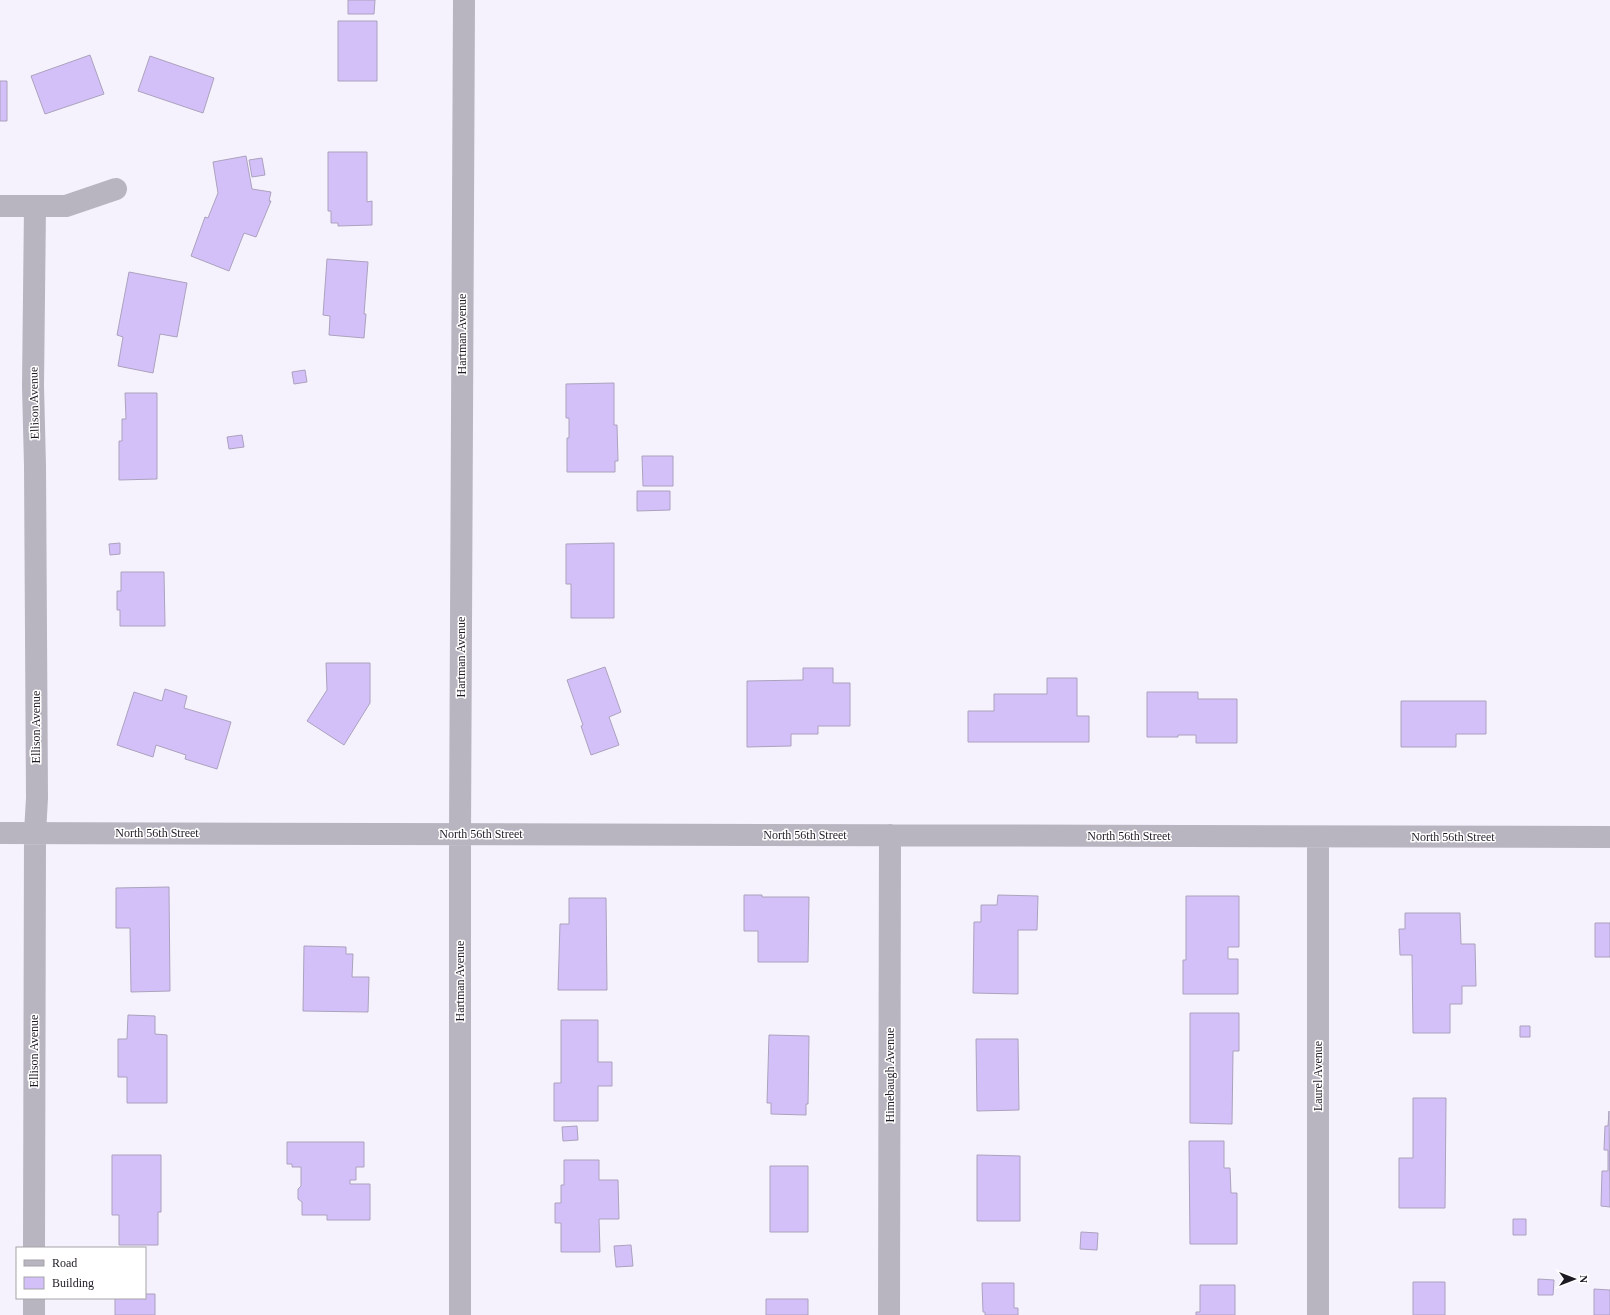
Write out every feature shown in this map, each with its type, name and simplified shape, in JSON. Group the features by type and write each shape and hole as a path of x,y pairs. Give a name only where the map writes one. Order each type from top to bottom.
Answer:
{"street":[{"name":"Hartman Avenue","path":"460,1315 460,834 464,0"},
{"path":"0,206 66,206 116,190"},
{"name":"Ellison Avenue","path":"34,1247 36,791 35,474 33,386 35,206"},
{"name":"North 56th Street","path":"0,833 1610,837"},
{"name":"Himebaugh Avenue","path":"889,1315 890,836"},
{"name":"Laurel Avenue","path":"1318,836 1318,1315"},
{"path":"34,1299 34,1315"}],"building":[{"path":"348,0 375,0 374,14 348,14"},
{"path":"338,21 377,21 377,81 338,81"},
{"path":"90,55 104,94 45,114 31,76"},
{"path":"150,56 214,78 203,113 138,91"},
{"path":"0,81 7,81 7,121 0,121"},
{"path":"328,152 367,152 367,202 372,201 372,225 338,226 338,223 331,223 331,211 328,211"},
{"path":"246,156 252,189 271,192 269,201 271,201 256,237 244,233 229,271 191,256 205,217 208,218 218,193 213,162"},
{"path":"262,158 265,175 252,177 249,160"},
{"path":"327,259 368,262 364,314 366,314 364,338 329,335 330,316 323,315"},
{"path":"129,272 187,283 177,337 160,334 153,373 118,366 123,337 117,335"},
{"path":"305,370 307,382 294,384 292,372"},
{"path":"614,383 614,425 617,425 618,461 615,461 615,472 567,472 567,438 569,438 569,418 566,418 566,384"},
{"path":"125,393 157,393 157,479 119,480 119,441 122,441 122,419 126,419"},
{"path":"242,435 244,447 229,449 227,437"},
{"path":"642,456 673,456 673,486 643,486"},
{"path":"637,491 670,491 670,510 637,511"},
{"path":"120,543 120,554 110,555 109,544"},
{"path":"614,543 614,618 571,618 571,584 566,584 566,544"},
{"path":"121,572 164,572 165,626 120,626 120,610 117,610 117,591 121,591"},
{"path":"326,663 370,663 370,703 344,745 307,721 327,690"},
{"path":"605,667 621,712 609,717 619,745 591,755 581,726 583,725 567,680"},
{"path":"803,668 833,668 833,683 850,683 850,726 818,726 818,734 791,734 791,746 747,747 747,681 803,680"},
{"path":"1047,678 1077,678 1077,716 1089,716 1089,742 968,742 968,711 994,711 994,694 1047,694"},
{"path":"165,689 187,696 184,708 231,722 217,769 185,759 186,755 156,745 153,757 117,745 134,692 162,701"},
{"path":"1147,692 1198,692 1198,699 1237,699 1237,743 1196,743 1196,735 1178,735 1178,737 1147,737"},
{"path":"1401,701 1486,701 1486,734 1456,734 1456,747 1401,747"},
{"path":"169,887 170,991 131,992 130,928 116,928 116,888"},
{"path":"744,895 762,895 762,897 809,897 808,962 758,962 758,931 744,931"},
{"path":"998,895 1038,896 1037,930 1018,930 1018,994 973,993 974,922 981,922 981,905 997,905"},
{"path":"1186,896 1239,896 1239,947 1228,947 1228,959 1238,959 1238,994 1183,994 1183,960 1186,960"},
{"path":"569,898 606,898 607,990 558,990 560,924 569,924"},
{"path":"1405,913 1460,913 1461,944 1475,944 1476,986 1462,986 1462,1004 1450,1004 1450,1033 1413,1033 1412,955 1400,955 1399,929 1405,929"},
{"path":"1595,923 1610,923 1610,957 1595,957"},
{"path":"304,946 346,947 346,954 353,954 352,977 369,977 368,1012 303,1011"},
{"path":"1190,1013 1239,1013 1239,1051 1233,1051 1232,1124 1190,1123"},
{"path":"128,1015 155,1016 155,1034 167,1035 167,1103 127,1103 127,1077 118,1077 118,1039 127,1039"},
{"path":"561,1020 598,1020 598,1062 612,1062 612,1086 598,1086 598,1121 554,1121 554,1083 561,1083"},
{"path":"1520,1026 1530,1026 1530,1037 1520,1037"},
{"path":"769,1035 809,1036 808,1104 806,1104 806,1115 771,1114 771,1103 767,1103"},
{"path":"976,1039 1018,1039 1019,1110 977,1111"},
{"path":"1413,1098 1446,1098 1445,1208 1399,1208 1399,1158 1413,1158"},
{"path":"1609,1111 1610,1207 1601,1206 1602,1171 1608,1171 1608,1150 1604,1150 1605,1126 1608,1126"},
{"path":"577,1126 578,1140 563,1141 562,1127"},
{"path":"1189,1141 1224,1141 1224,1168 1230,1168 1231,1193 1237,1193 1237,1244 1190,1244"},
{"path":"287,1142 364,1142 364,1167 356,1167 356,1180 350,1180 350,1184 370,1184 370,1220 327,1220 327,1215 302,1215 302,1202 298,1199 298,1189 301,1186 301,1167 292,1167 292,1164 287,1164"},
{"path":"112,1155 161,1155 161,1212 158,1212 158,1245 119,1245 119,1215 112,1215"},
{"path":"977,1155 1020,1156 1020,1221 977,1221"},
{"path":"564,1160 599,1160 599,1180 618,1180 619,1219 599,1219 600,1252 561,1252 561,1223 555,1223 555,1203 561,1203 561,1185 564,1185"},
{"path":"770,1166 808,1166 808,1232 770,1232"},
{"path":"1513,1219 1526,1219 1526,1235 1513,1235"},
{"path":"1081,1232 1098,1233 1097,1250 1080,1249"},
{"path":"631,1245 633,1266 616,1267 614,1246"},
{"path":"1538,1279 1554,1280 1553,1295 1538,1295"},
{"path":"1413,1282 1445,1282 1445,1315 1413,1315"},
{"path":"982,1283 1014,1283 1014,1308 1018,1308 1018,1315 985,1315 985,1312 983,1312"},
{"path":"1200,1285 1235,1285 1235,1315 1196,1315 1196,1312 1200,1312"},
{"path":"1594,1289 1610,1290 1610,1315 1594,1315"},
{"path":"146,1294 155,1294 155,1315 115,1315 115,1299 146,1299"},
{"path":"766,1299 808,1299 808,1315 766,1315"}]}
